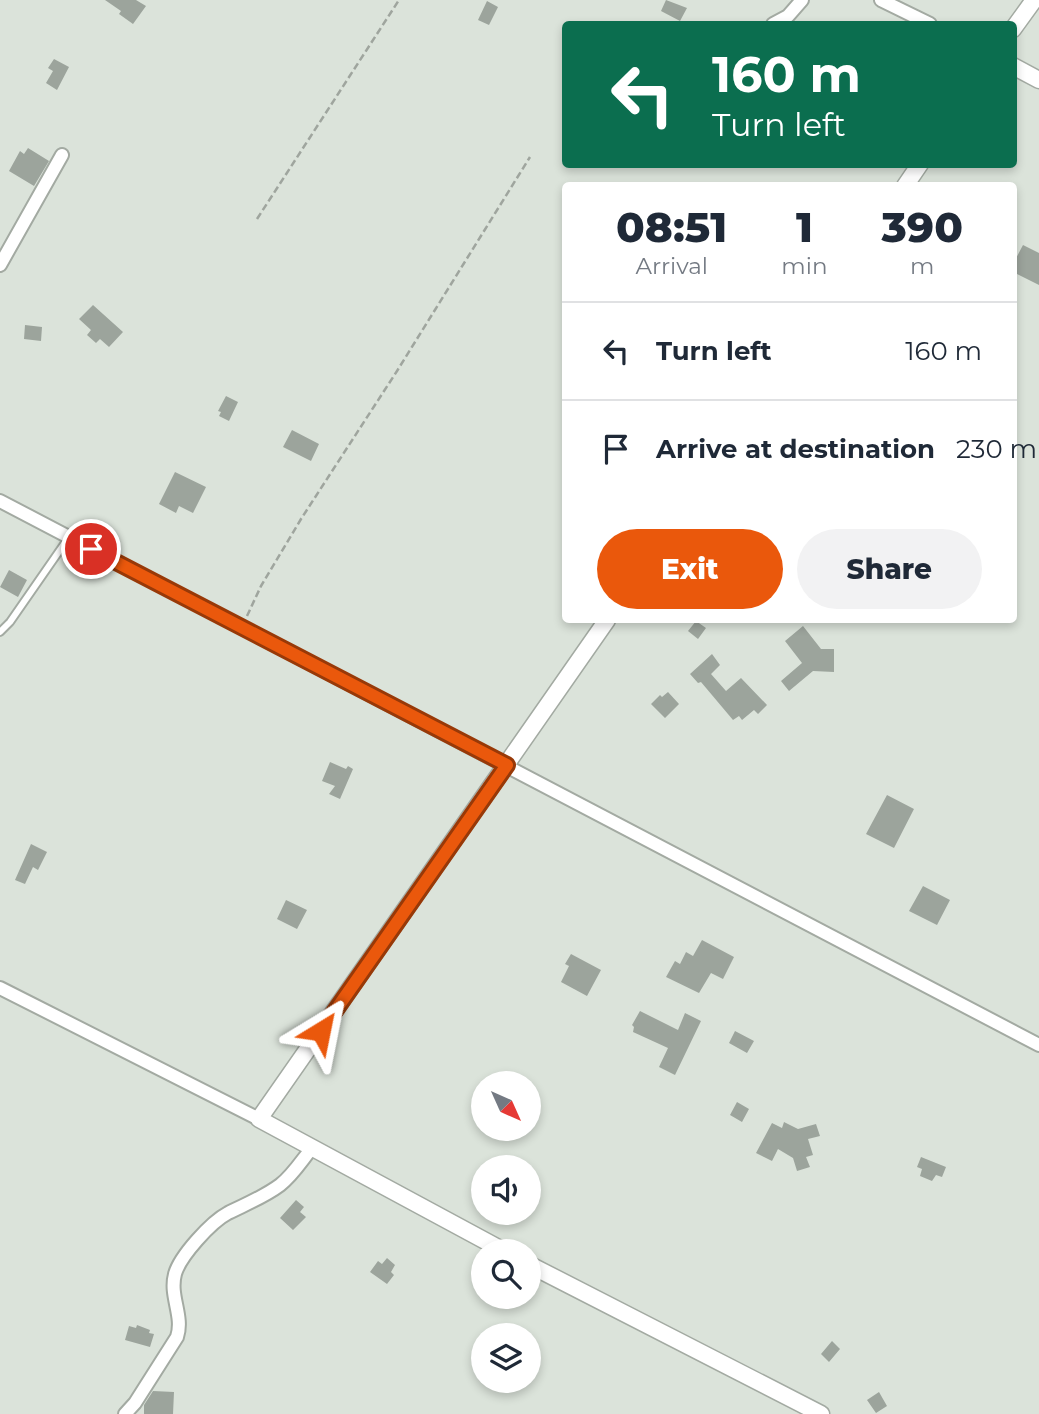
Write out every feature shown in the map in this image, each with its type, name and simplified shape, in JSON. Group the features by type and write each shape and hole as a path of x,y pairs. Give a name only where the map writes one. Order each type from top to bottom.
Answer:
{"street":[{"path":"779,21 788,16 802,0"},
{"path":"881,0 924,21"},
{"path":"1017,23 1034,0"},
{"path":"1017,68 1039,80"},
{"path":"0,265 62,155"},
{"path":"0,501 1039,1045"},
{"path":"259,1119 605,623"},
{"path":"0,988 259,1119 482,1239"},
{"path":"125,1414 135,1404 177,1338 181,1325 173,1291 176,1272 186,1253 226,1214 250,1204 282,1184 312,1148"},
{"path":"541,1271 821,1414"}],"lane":[{"path":"0,632 69,537"}],"path":[{"path":"257,219 399,0"},
{"path":"243,629 261,586 295,530 530,157"}],"building":[{"path":"105,0 136,0 146,6 133,24"},
{"path":"666,0 687,8 680,21 661,11"},
{"path":"487,1 498,7 489,25 478,20"},
{"path":"54,59 69,67 57,90 46,83 53,71 48,68"},
{"path":"28,148 49,161 34,186 9,171 20,151 24,154"},
{"path":"1023,245 1039,253 1039,285 1017,274 1017,256"},
{"path":"93,305 123,332 109,347 100,339 96,343 87,335 91,330 79,319"},
{"path":"25,325 42,327 41,341 24,339"},
{"path":"226,396 238,402 229,421 219,416 221,412 218,411"},
{"path":"292,430 319,444 311,461 283,447"},
{"path":"175,472 206,487 193,513 179,506 176,513 159,504"},
{"path":"9,570 27,580 18,597 0,587"},
{"path":"694,623 706,628 698,639 688,631"},
{"path":"803,626 821,649 834,649 834,672 813,671 789,691 781,681 802,663 785,641"},
{"path":"712,654 720,665 711,674 726,691 741,678 767,705 758,714 754,710 742,720 739,716 733,720 701,682 698,683 690,674"},
{"path":"668,692 679,704 665,718 651,704 660,695 662,697"},
{"path":"330,762 353,769 340,799 329,794 335,786 322,781"},
{"path":"887,795 914,809 894,848 866,834"},
{"path":"31,844 47,852 38,870 33,867 25,884 15,880"},
{"path":"923,886 950,900 937,925 909,911"},
{"path":"286,900 307,910 297,929 277,919"},
{"path":"702,940 734,957 723,979 711,973 699,993 666,977 675,961 680,964 686,952 693,956"},
{"path":"571,954 601,970 587,996 561,982 569,966 565,964"},
{"path":"640,1011 678,1030 685,1013 701,1021 675,1075 659,1067 668,1048 633,1032 632,1025"},
{"path":"735,1031 754,1041 747,1053 729,1043"},
{"path":"737,1102 749,1109 742,1122 730,1115"},
{"path":"784,1122 798,1129 816,1124 820,1136 808,1139 813,1155 806,1157 810,1167 797,1171 793,1158 778,1149 772,1161 756,1153 772,1123 782,1128"},
{"path":"921,1157 946,1167 942,1177 936,1175 932,1181 920,1176 922,1169 917,1167"},
{"path":"296,1200 304,1207 300,1212 306,1217 293,1230 280,1218"},
{"path":"387,1258 395,1265 391,1272 394,1275 387,1284 370,1272 378,1261 382,1264"},
{"path":"137,1325 154,1334 150,1347 125,1340 129,1326 136,1328"},
{"path":"832,1341 840,1349 829,1362 821,1354"},
{"path":"153,1391 174,1392 173,1414 144,1414 144,1405"},
{"path":"879,1392 887,1406 876,1413 867,1400"}],"route":[{"path":"91,549 507,765 321,1031"}]}
